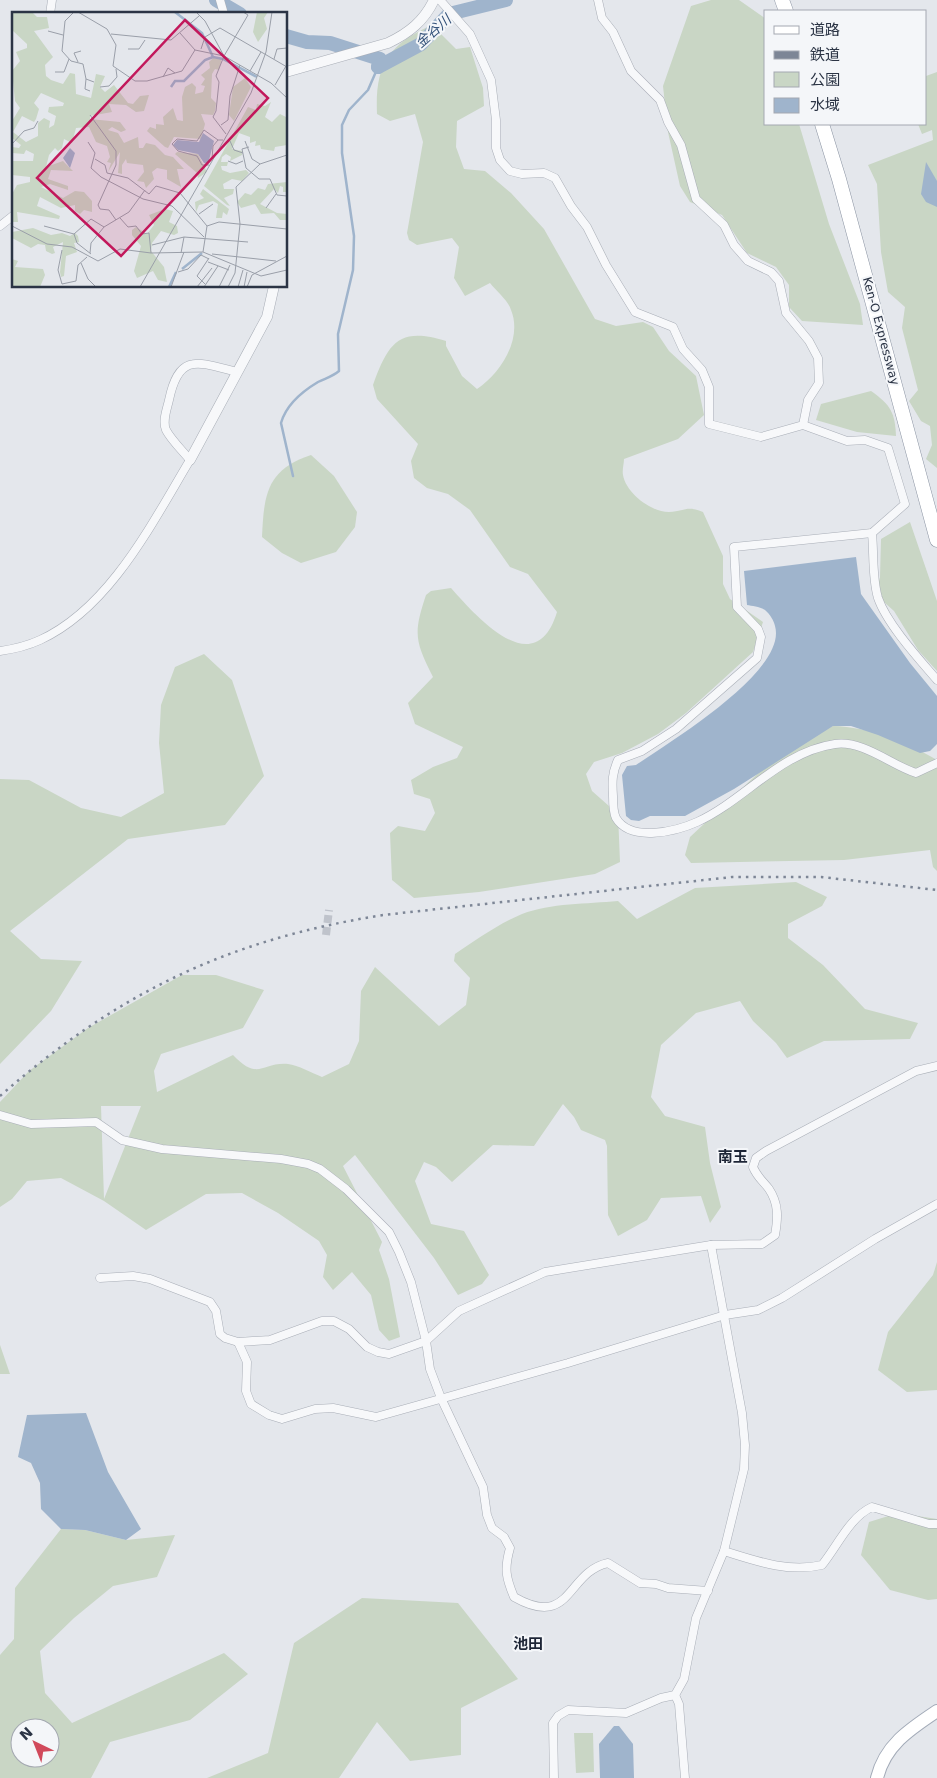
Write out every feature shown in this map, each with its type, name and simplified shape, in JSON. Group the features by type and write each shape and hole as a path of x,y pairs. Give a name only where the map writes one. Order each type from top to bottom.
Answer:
{"highway":[{"name":"Ken-O Expressway","path":"822,125 839,179 937,540"}],"main road":[{"path":"877,1778 883,1761 895,1742 910,1729 937,1711"}],"street":[{"path":"288,71 388,43 403,36 421,22 434,0"},
{"path":"440,0 470,34 491,80 496,120 496,148 500,160 510,171 522,174 544,173 555,178 571,206 587,227 610,273 634,312 673,328 683,349 702,370 709,387 709,424 761,437 803,425 847,441 865,440 888,448 905,504 872,533 734,547 737,607 758,629 761,636 757,658 676,729 642,750 618,760 612,772 616,818 624,826 652,834 696,822 714,813 787,762 810,751 835,744 861,748 916,773 937,763"},
{"path":"598,0 602,18 613,32 631,71 660,100 668,122 681,145 696,199 724,225 734,245 748,261 771,272 779,281 786,312 809,341 818,358 819,383 808,400 803,425"},
{"path":"0,226 12,217"},
{"path":"0,651 25,646 41,640 64,627 81,613 118,575 190,460 267,317 274,288"},
{"path":"190,460 165,428 165,417 173,380 180,368 190,365 205,364 237,372"},
{"path":"872,533 876,585 880,603 907,645 937,680"},
{"path":"100,1278 133,1276 150,1279 210,1302 216,1311 220,1334 224,1338 238,1342 270,1340 322,1320 334,1321 349,1329 367,1348 389,1354 426,1341 459,1311 545,1272 711,1244 762,1244 775,1235 778,1217 775,1202 768,1188 757,1177 753,1167 756,1158 916,1070 937,1066"},
{"path":"0,1115 31,1124 96,1122 122,1140 162,1149 281,1159 320,1169 346,1189 389,1232 411,1282 426,1341 430,1369 441,1398 483,1487 486,1515 492,1528 504,1537 510,1548 505,1565 508,1583 514,1597 539,1608 550,1608 565,1598 592,1570 608,1562 640,1582 668,1588 708,1591"},
{"path":"238,1342 247,1362 246,1391 251,1404 269,1415 282,1419 315,1409 334,1408 376,1417 568,1363 725,1315 758,1310 782,1298 875,1239 937,1204"},
{"path":"554,1778 553,1723 558,1716 568,1710 611,1714 626,1713 661,1698 675,1695 684,1679 696,1618 724,1551 744,1469 745,1445 742,1413 711,1244"},
{"path":"724,1551 751,1560 806,1569 822,1565 841,1541 851,1522 861,1512 872,1507 929,1524 937,1524"},
{"path":"675,1695 679,1704 685,1778"}],"green space":[{"path":"711,0 739,0 764,18 764,125 799,125 829,224 860,304 863,325 802,321 789,307 789,285 776,267 747,253 722,215 690,202 680,186 668,132 663,86 691,6"},
{"path":"432,25 456,49 470,47 483,88 484,106 457,121 456,147 464,169 485,171 511,193 544,229 595,319 616,326 643,322 653,327 669,351 696,376 704,415 678,439 624,459 623,475 625,482 634,495 655,509 669,512 693,509 703,512 723,556 723,584 730,599 763,622 753,652 686,713 658,734 622,753 594,762 586,774 592,791 618,814 620,862 595,874 479,892 414,898 392,880 390,833 398,826 425,831 435,813 430,799 414,794 411,780 433,767 457,758 463,747 415,724 408,703 433,677 419,646 418,637 419,619 426,595 431,591 451,588 490,627 505,638 520,643 535,643 547,633 557,612 528,574 510,567 470,510 448,494 427,488 414,478 411,461 418,444 377,399 373,385 390,349 397,342 416,336 446,341 446,346 462,376 477,389 501,365 512,344 514,332 511,310 505,299 490,283 465,296 454,278 459,247 452,238 417,245 409,240 407,233 423,142 415,114 390,121 377,114 378,83 387,59 394,49"},
{"path":"937,72 937,468 926,459 932,445 930,426 921,421 909,401 918,390 902,328 905,307 888,292 881,252 877,184 868,165 933,140 932,130 922,134 918,125 927,125 927,76"},
{"path":"871,391 891,410 896,436 857,432 816,420 821,404"},
{"path":"311,455 334,476 357,512 355,527 336,552 301,563 282,553 262,537 264,509 270,486 276,476 296,461"},
{"path":"910,522 937,601 937,671 918,650 894,611 876,595 880,577 881,539"},
{"path":"204,654 232,680 264,776 225,825 128,839 10,931 41,959 82,961 51,1011 0,1064 0,779 29,780 81,808 121,817 164,793 159,743 161,705 175,667"},
{"path":"833,726 860,729 886,736 937,760 937,871 933,867 930,850 844,860 691,863 685,855 690,837 784,749"},
{"path":"796,882 827,897 822,906 788,924 788,938 823,965 865,1009 918,1023 910,1039 824,1041 787,1058 776,1043 753,1021 740,1001 696,1013 661,1045 651,1097 665,1116 705,1127 710,1163 721,1207 710,1223 701,1196 661,1198 647,1220 618,1236 608,1215 607,1146 605,1140 581,1130 574,1117 563,1104 534,1146 493,1145 452,1182 436,1167 424,1162 415,1181 431,1224 464,1231 489,1275 482,1284 458,1295 434,1258 355,1155 343,1166 382,1242 379,1250 389,1279 400,1337 389,1341 379,1330 371,1295 352,1272 333,1290 323,1277 327,1255 319,1241 278,1213 242,1193 206,1194 146,1230 104,1201 61,1178 27,1181 12,1199 0,1207 0,1102 29,1071 88,1028 182,975 216,975 264,990 243,1028 161,1054 154,1071 157,1092 233,1055 249,1068 260,1069 279,1064 288,1064 301,1067 322,1077 349,1064 359,1041 361,991 375,967 439,1026 466,1005 470,978 454,961 455,954 504,922 533,910 569,904 618,901 637,919 695,888","holes":["101,1106 141,1106 104,1199"]},
{"path":"937,1262 937,1390 907,1392 878,1370 888,1332 933,1275"},
{"path":"0,1345 10,1374 0,1374"},
{"path":"898,1513 937,1519 937,1599 928,1600 890,1590 861,1555 869,1522"},
{"path":"61,1529 85,1530 126,1540 175,1535 157,1577 113,1586 74,1618 40,1651 45,1693 72,1723 224,1653 248,1674 190,1720 110,1742 91,1778 0,1778 0,1655 14,1639 15,1588"},
{"path":"362,1598 458,1603 518,1679 461,1708 461,1755 410,1761 377,1722 339,1778 207,1778 268,1753 294,1643"},
{"path":"574,1733 593,1733 594,1772 576,1773"}],"water":[{"path":"926,162 937,181 937,207 926,202 921,194"},
{"path":"856,557 861,594 910,663 937,696 937,744 930,751 920,753 851,726 833,726 734,789 685,816 650,816 639,821 631,820 626,816 622,775 627,766 636,765 723,704 745,684 763,663 774,644 775,626 773,620 763,609 747,605 744,571"},
{"path":"86,1413 108,1472 141,1529 126,1540 85,1530 61,1529 41,1509 40,1483 31,1463 18,1457 27,1415"},
{"path":"614,1726 619,1726 633,1744 634,1778 600,1778 599,1744"}],"waterway":[{"name":"金谷川","path":"216,0 237,12"},
{"name":"金谷川","path":"378,67 421,44 449,14 506,0"},
{"name":"金谷川","path":"288,37 307,42 330,43 380,59 378,67"},
{"path":"293,476 281,423 283,416 301,394 339,371 338,334 353,270 354,236 342,153 342,125 349,110 368,90 378,67"}],"tunnel":[{"path":"326,935 329,910"}],"railway":[{"path":"0,1096 44,1059 88,1027 132,1000 178,976 225,956 274,939 327,926 383,915 732,877 821,877 937,890"}],"district":[{"name":"南玉","path":"733,1157"},
{"name":"池田","path":"528,1644"}]}
